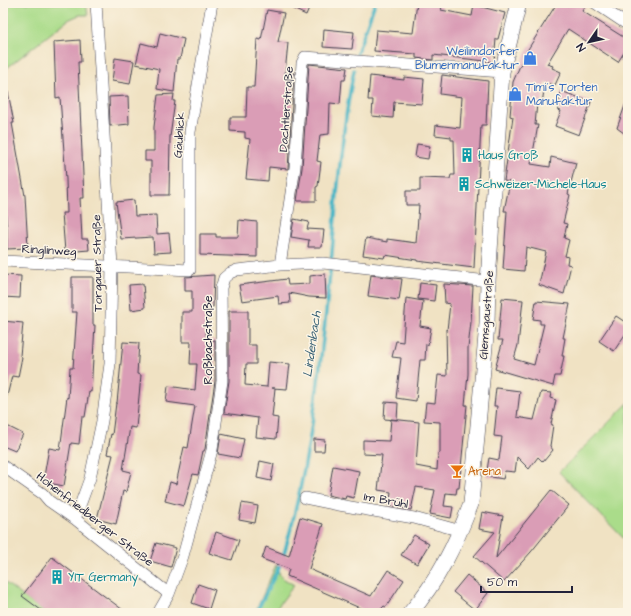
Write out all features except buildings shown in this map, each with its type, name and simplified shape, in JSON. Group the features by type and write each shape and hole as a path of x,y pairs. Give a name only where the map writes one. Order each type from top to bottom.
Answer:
{"main road":[{"name":"Glemsgaustraße","path":"410,613 447,560 461,531 471,504 487,324 488,281 502,72 519,3"}],"street":[{"name":"Torgauer Straße","path":"75,519 90,478 102,421 110,364 112,266 96,3"},
{"name":"Gäublick","path":"190,270 190,132 212,3"},
{"path":"596,3 628,25"},
{"name":"Dachtlerstraße","path":"280,265 295,168 302,63 305,57 502,72"},
{"name":"Ringlinweg","path":"3,261 190,270"},
{"name":"Roßbachstraße","path":"158,613 169,594 183,556 212,450 222,381 221,288 224,278 237,270 280,265 323,263 488,281"},
{"name":"Hohenfriedberger Straße","path":"3,466 43,494 49,501 75,519 169,594"},
{"name":"Im Brühl","path":"305,498 414,518 461,531"}],"green space":[{"path":"3,3 86,3 88,15 79,15 68,20 3,71"},
{"path":"628,403 628,543 559,472"},
{"path":"276,565 281,577 294,585 273,613 255,613"},
{"path":"3,581 45,613 3,613"}],"waterway":[{"name":"Lindenbach","path":"357,53 375,3"},
{"name":"Lindenbach","path":"283,557 293,520 309,445 315,406 332,253 340,161 354,70"},
{"name":"Lindenbach","path":"256,613 281,563"}],"place":[{"name":"Weilimdorfer Blumenmanufaktur","path":"530,58"},
{"name":"Timi´s Torten Manufaktur","path":"515,94"},
{"name":"Haus Groß","path":"467,155"},
{"name":"Schweizer-Michele-Haus","path":"464,184"},
{"name":"Arena","path":"457,471"},
{"name":"YIT Germany","path":"57,577"}]}
